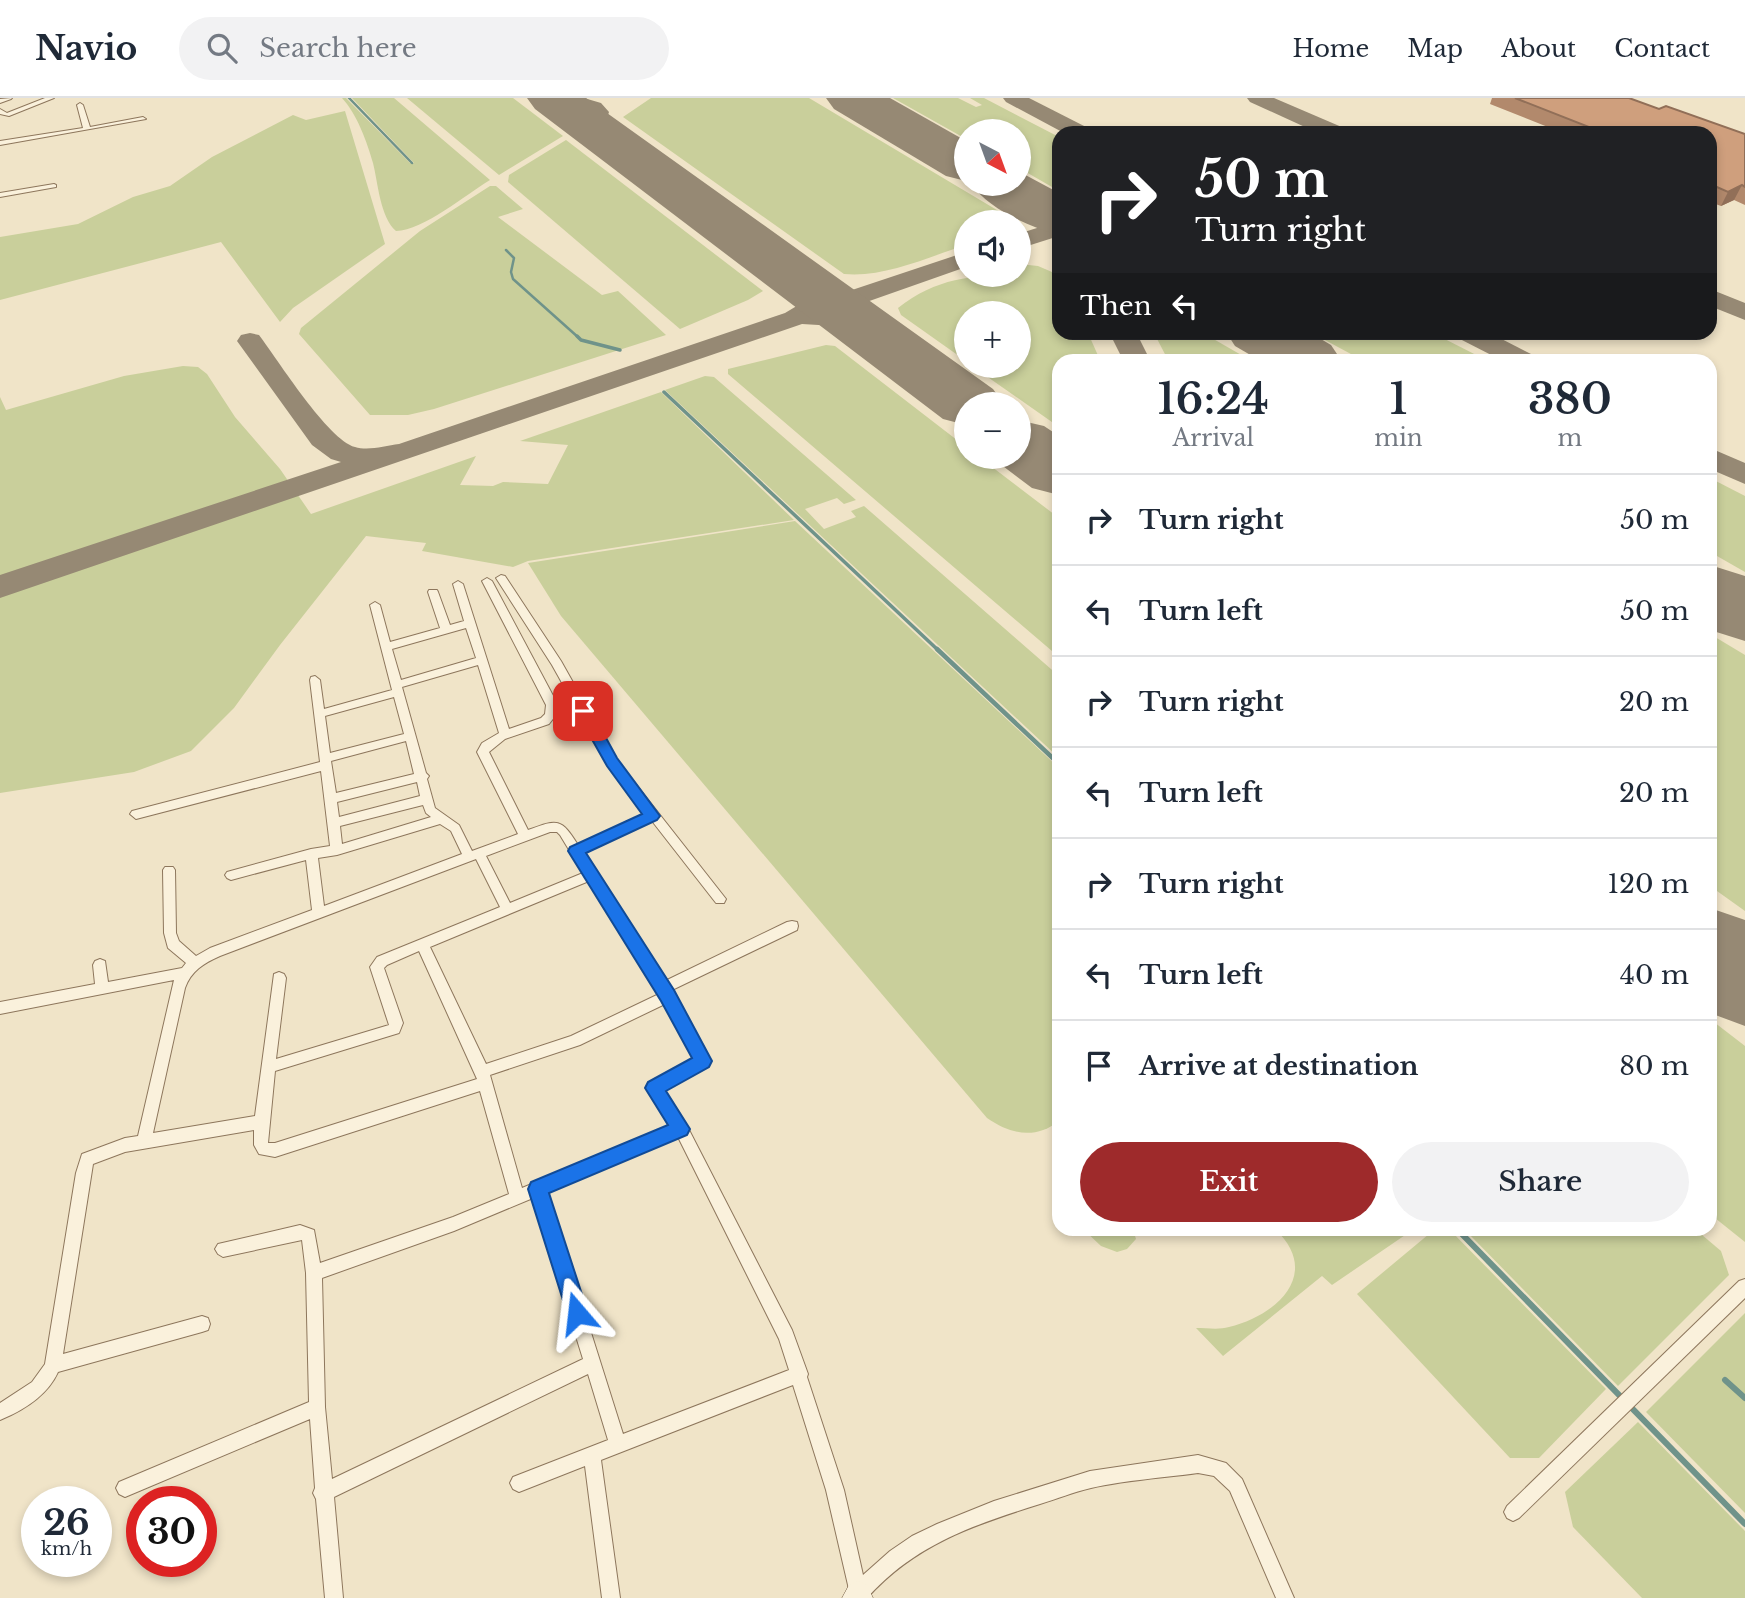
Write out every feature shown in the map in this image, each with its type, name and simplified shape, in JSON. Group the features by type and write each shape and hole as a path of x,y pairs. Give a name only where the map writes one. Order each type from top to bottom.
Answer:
{"street":[{"path":"0,101 9,98"},
{"path":"2,114 51,98"},
{"path":"80,105 87,129"},
{"path":"0,143 143,119"},
{"path":"0,195 54,186"},
{"path":"501,579 557,664 612,762 720,899"},
{"path":"487,580 552,705 550,715 545,721 488,743 483,752 526,835"},
{"path":"458,584 505,735"},
{"path":"433,592 446,630"},
{"path":"375,606 430,810 455,828 507,909"},
{"path":"386,647 470,623"},
{"path":"320,715 482,660"},
{"path":"315,680 337,850"},
{"path":"136,814 410,736"},
{"path":"331,799 423,776"},
{"path":"334,823 427,799"},
{"path":"576,851 652,816"},
{"path":"231,875 310,854 337,850 441,819"},
{"path":"144,1143 183,973 194,962 474,854 549,827 560,828 665,992 703,1061 654,1088 681,1129 786,1336 835,1490 858,1597"},
{"path":"310,854 319,914"},
{"path":"169,870 170,933 173,944 194,962"},
{"path":"269,1067 394,1029 396,1023 378,965 422,944 591,875"},
{"path":"279,978 261,1145 264,1149 275,1150 484,1077 575,1041 792,926"},
{"path":"422,944 484,1077 517,1197"},
{"path":"100,965 102,988"},
{"path":"0,1008 183,973"},
{"path":"0,1412 39,1390 49,1378 85,1164 93,1156 106,1150 262,1122"},
{"path":"314,1273 440,1229 681,1129"},
{"path":"538,1189 618,1445"},
{"path":"223,1249 300,1233 309,1235 312,1243 317,1407 334,1598"},
{"path":"1513,1512 1745,1287"},
{"path":"53,1365 202,1324"},
{"path":"323,1493 593,1363"},
{"path":"520,1483 800,1374"},
{"path":"125,1488 317,1407"},
{"path":"592,1455 611,1598"},
{"path":"858,1597 870,1579 919,1542 1001,1507 1094,1478 1198,1464 1215,1465 1228,1473 1236,1485 1285,1598"}],"green space":[{"path":"342,98 346,98 410,163 414,163 352,98 394,98 490,180 419,225 396,231 383,209 365,137"},
{"path":"407,98 513,98 563,136 499,175"},
{"path":"651,98 809,98 954,184 954,196 973,196 997,210 954,210 954,249 890,270 844,274 623,117"},
{"path":"893,98 958,98 976,107 982,105 970,98 984,98 1024,119 954,119 954,132"},
{"path":"345,111 385,244 293,308 280,322 221,242 0,300 0,237 78,224 133,197 170,186 212,157 293,115 306,120"},
{"path":"1031,122 1052,133 1052,187 1031,175"},
{"path":"566,140 763,291 680,329 508,182 509,175"},
{"path":"490,186 496,186 523,209 498,217 602,295 618,291 666,335 434,409 408,415 370,415 299,334 301,328 420,231"},
{"path":"1031,265 1052,272 1052,340 1091,340 1097,354 1052,354 1052,422 1031,407 1031,392 1009,392 989,378 1031,378 1031,301 954,301 954,353 901,315 898,308 941,284 954,280 954,287 1031,287"},
{"path":"1158,340 1215,340 1240,354 1165,354"},
{"path":"1325,340 1447,340 1474,354 1351,354"},
{"path":"826,345 835,346 954,438 954,469 995,469 1052,513 1052,651 728,374 728,369"},
{"path":"183,366 198,367 207,374 235,417 280,469 311,514 476,456 460,485 493,486 503,482 548,484 568,445 520,441 661,392 794,520 528,561 513,567 422,551 426,543 366,536 234,708 191,751 134,772 0,793 0,397 6,410 124,376"},
{"path":"705,376 714,377 856,500 844,504 837,498 805,509 824,529 856,517 851,511 864,506 1052,670 1052,751 665,390"},
{"path":"1717,482 1745,496 1745,572 1717,556"},
{"path":"795,521 1052,761 1052,1126 1041,1131 1023,1133 1005,1128 987,1118 561,616 528,563"},
{"path":"1717,638 1745,655 1745,911 1717,891"},
{"path":"1717,1024 1745,1046 1745,1242 1717,1220"},
{"path":"1090,1236 1135,1236 1136,1239 1127,1249 1117,1252 1101,1246"},
{"path":"1281,1236 1404,1236 1332,1285 1322,1276 1223,1356 1196,1328 1225,1328 1247,1321 1277,1302 1288,1290 1294,1276 1295,1261 1289,1245"},
{"path":"1427,1236 1456,1236 1606,1389 1539,1458 1510,1458 1357,1294"},
{"path":"1471,1236 1703,1236 1721,1251 1729,1275 1618,1386"},
{"path":"1745,1313 1745,1513 1646,1412"},
{"path":"1638,1422 1745,1531 1745,1598 1642,1598 1573,1527 1565,1492"}],"building":[{"path":"1515,98 1629,98 1659,109 1666,106 1745,134 1745,187 1742,185 1728,192 1717,187 1717,126 1586,126"}],"waterway":[{"path":"349,98 412,163"},
{"path":"506,250 514,258 511,272 513,279 579,338"},
{"path":"579,338 620,350"},
{"path":"664,392 939,651"},
{"path":"937,649 1052,757"},
{"path":"1464,1236 1745,1524"},
{"path":"1725,1380 1745,1398"}],"taxiway":[{"path":"1013,98 1067,126"},
{"path":"1257,98 1320,126"},
{"path":"574,105 588,105 599,112 596,121 600,133 559,117 561,109 574,105"},
{"path":"1031,238 1052,230"},
{"path":"250,341 322,439 341,452 351,455 381,456 404,452 954,263"},
{"path":"794,318 804,313 813,301 802,282"},
{"path":"1717,300 1745,312"},
{"path":"805,317 839,318 869,331"},
{"path":"1126,340 1133,354"},
{"path":"1482,340 1509,354"},
{"path":"0,587 377,460"},
{"path":"1717,461 1745,475"}],"runway":[{"path":"553,98 954,394"},
{"path":"852,98 954,157"},
{"path":"1021,196 1052,213"},
{"path":"1273,340 1297,354"},
{"path":"1031,452 1052,467"},
{"path":"1717,596 1745,613"},
{"path":"1717,958 1745,979"}],"route":[{"path":"577,1313 538,1189 681,1129 654,1088 703,1061 668,996 576,851 652,816 612,762 583,711"}]}
